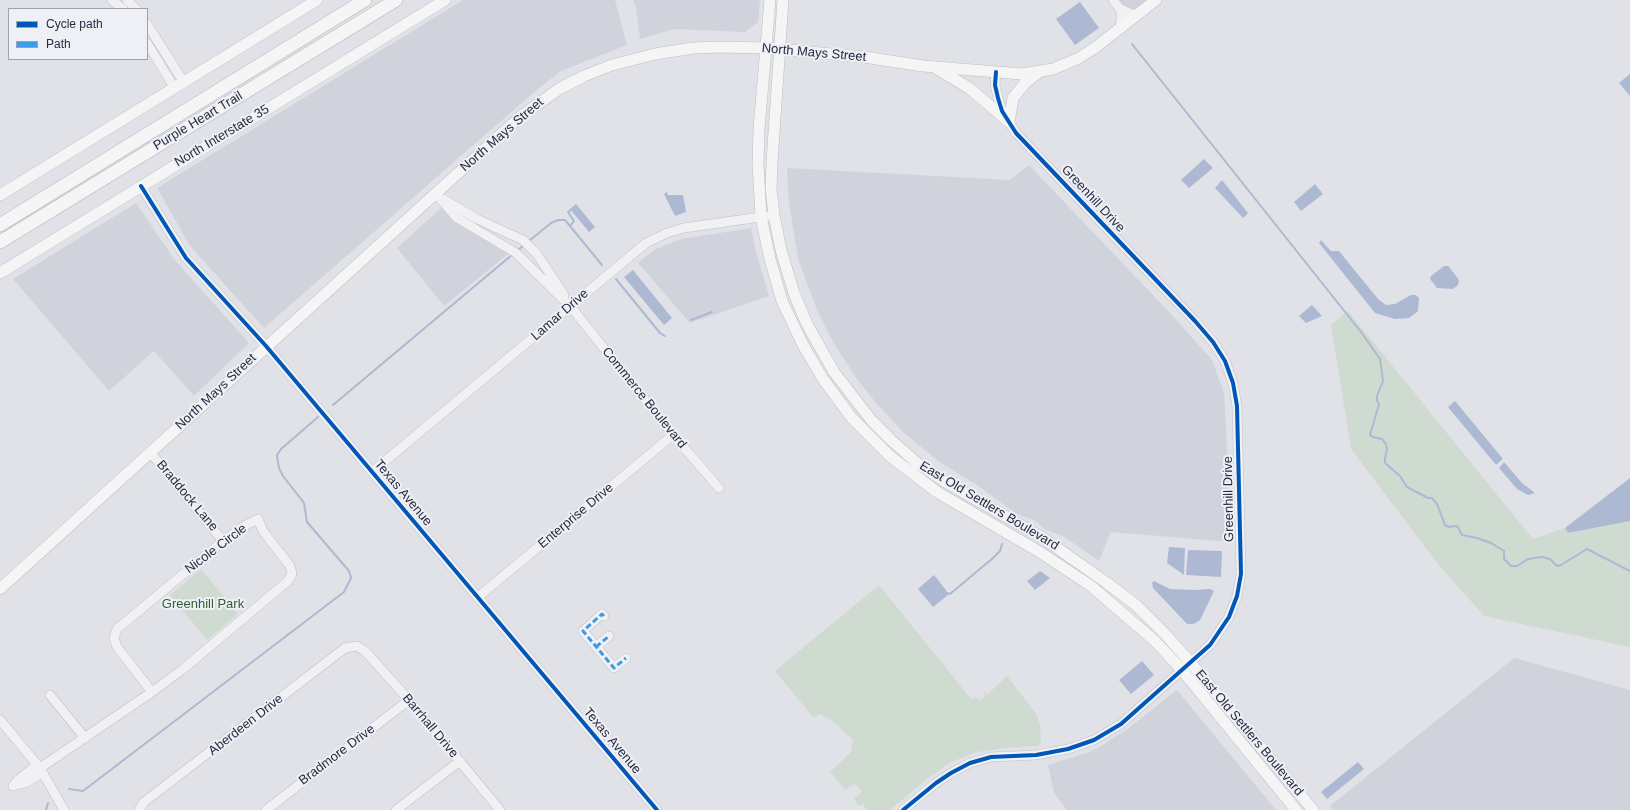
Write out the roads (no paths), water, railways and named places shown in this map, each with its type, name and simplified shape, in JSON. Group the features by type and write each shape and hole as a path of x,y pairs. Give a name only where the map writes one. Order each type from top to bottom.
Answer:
{"highway":[{"name":"Purple Heart Trail","path":"0,225 365,0"},
{"name":"Purple Heart Trail","path":"0,242 396,0"}],"main road":[{"path":"0,195 317,0"},
{"name":"North Interstate 35","path":"0,273 445,0"},
{"name":"East Old Settlers Boulevard","path":"770,0 759,129 758,164 762,217 770,259 782,301 803,345 817,369 851,417 891,457 937,492 1038,551 1091,586 1155,641 1182,670 1296,810"},
{"name":"East Old Settlers Boulevard","path":"783,0 772,162 771,188 774,216 786,270 807,324 819,349 834,372 872,421 917,463 944,482 1043,538 1107,582 1136,605 1190,662 1313,810"},
{"name":"North Mays Street","path":"0,590 266,346 532,107 559,89 584,76 638,58 673,51 718,47 779,49 864,57 932,66 1022,74 1053,69 1079,58 1156,0"},
{"path":"932,66 969,88 1009,122"},
{"path":"1009,122 1013,98 1025,83 1042,71"}],"street":[{"path":"112,0 122,8"},
{"path":"127,0 135,8"},
{"path":"1113,0 1130,21"},
{"path":"1121,10 1131,14 1139,14"},
{"path":"1120,28 1121,10"},
{"path":"148,26 160,44 179,84"},
{"path":"160,44 149,46 179,84"},
{"name":"Greenhill Drive","path":"903,810 946,776 970,762 991,757 1055,752 1078,746 1103,735 1121,724 1210,645 1224,627 1234,607 1240,579 1236,394 1229,372 1219,351 1209,337 1022,139 1009,122 998,98 996,72"},
{"name":"Texas Avenue","path":"141,186 186,258 266,346 657,810"},
{"name":"Commerce Boulevard","path":"436,194 457,218 516,253 571,307"},
{"name":"Commerce Boulevard","path":"436,194 466,213 523,240 537,254 571,307 673,435 719,488"},
{"name":"Lamar Drive","path":"372,472 646,243 656,237 684,228 774,216"},
{"name":"Enterprise Drive","path":"478,597 673,435"},
{"name":"Braddock Lane","path":"150,452 223,541"},
{"name":"Nicole Circle","path":"40,769 152,692 189,664 290,579 292,574 290,566 263,531 258,520 242,527 223,541 120,626 115,634 114,638 117,646 152,692"},
{"path":"604,616 602,614 583,631 614,668 626,658"},
{"path":"596,647 609,636"},
{"name":"Barrhall Drive","path":"357,646 365,651 409,700 500,810"},
{"name":"Aberdeen Drive","path":"139,810 144,802 339,653 349,647 357,646"},
{"path":"50,695 85,738"},
{"name":"Bradmore Drive","path":"266,810 409,700"},
{"path":"0,720 40,769 64,810"},
{"path":"396,810 460,761"}],"water":[{"path":"1080,2 1099,28 1075,45 1056,19"},
{"path":"1630,74 1630,96 1619,83"},
{"path":"1204,159 1213,168 1189,188 1181,180"},
{"path":"1222,180 1248,213 1243,218 1215,188"},
{"path":"1315,184 1323,194 1301,211 1294,202"},
{"path":"667,192 668,195 683,195 686,212 675,216 664,194"},
{"path":"576,204 595,227 589,232 570,209"},
{"path":"1321,240 1331,251 1339,251 1378,299 1386,305 1395,304 1411,295 1416,295 1419,298 1418,311 1409,318 1395,319 1375,313 1319,243"},
{"path":"1444,266 1448,266 1459,280 1458,285 1453,289 1437,288 1430,279 1431,276"},
{"path":"633,270 672,318 664,325 624,277"},
{"path":"1312,305 1322,316 1306,323 1299,316"},
{"path":"1455,401 1503,459 1496,465 1448,407"},
{"path":"1504,462 1522,483 1535,493 1528,495 1517,489 1499,468"},
{"path":"1630,478 1630,521 1568,533 1565,528"},
{"path":"1169,547 1185,548 1184,575 1167,563"},
{"path":"1188,550 1222,551 1221,577 1186,575"},
{"path":"1040,571 1050,578 1035,590 1027,581"},
{"path":"934,575 946,590 948,595 933,607 918,589"},
{"path":"1154,581 1170,589 1210,589 1214,591 1200,620 1194,624 1187,624 1153,588 1152,583"},
{"path":"1142,661 1154,675 1131,694 1119,680"},
{"path":"1358,762 1364,769 1327,799 1321,792"}],"waterway":[{"path":"1132,44 1361,332 1380,359 1383,381 1377,396 1377,401 1379,404 1370,435 1382,439 1386,444 1387,449 1385,463 1400,476 1407,487 1428,498 1432,498 1437,504 1445,525 1449,527 1456,526 1462,535 1491,543 1504,551 1504,559 1511,566 1517,566 1528,559 1542,557 1550,559 1557,566 1587,549 1630,571"},
{"path":"570,226 574,221 568,212 572,209"},
{"path":"529,241 551,223 558,220 565,220 602,265"},
{"path":"517,251 524,245"},
{"path":"333,405 513,254"},
{"path":"616,279 660,333 665,336"},
{"path":"691,320 712,312"},
{"path":"69,789 83,791 344,592 351,578 349,571 307,522 304,503 283,476 278,462 277,455 281,449 318,417"},
{"path":"947,593 950,594 993,558 1000,551 1002,544"},
{"path":"46,810 48,803"}],"park label":[{"name":"Greenhill Park","path":"203,604"}]}
